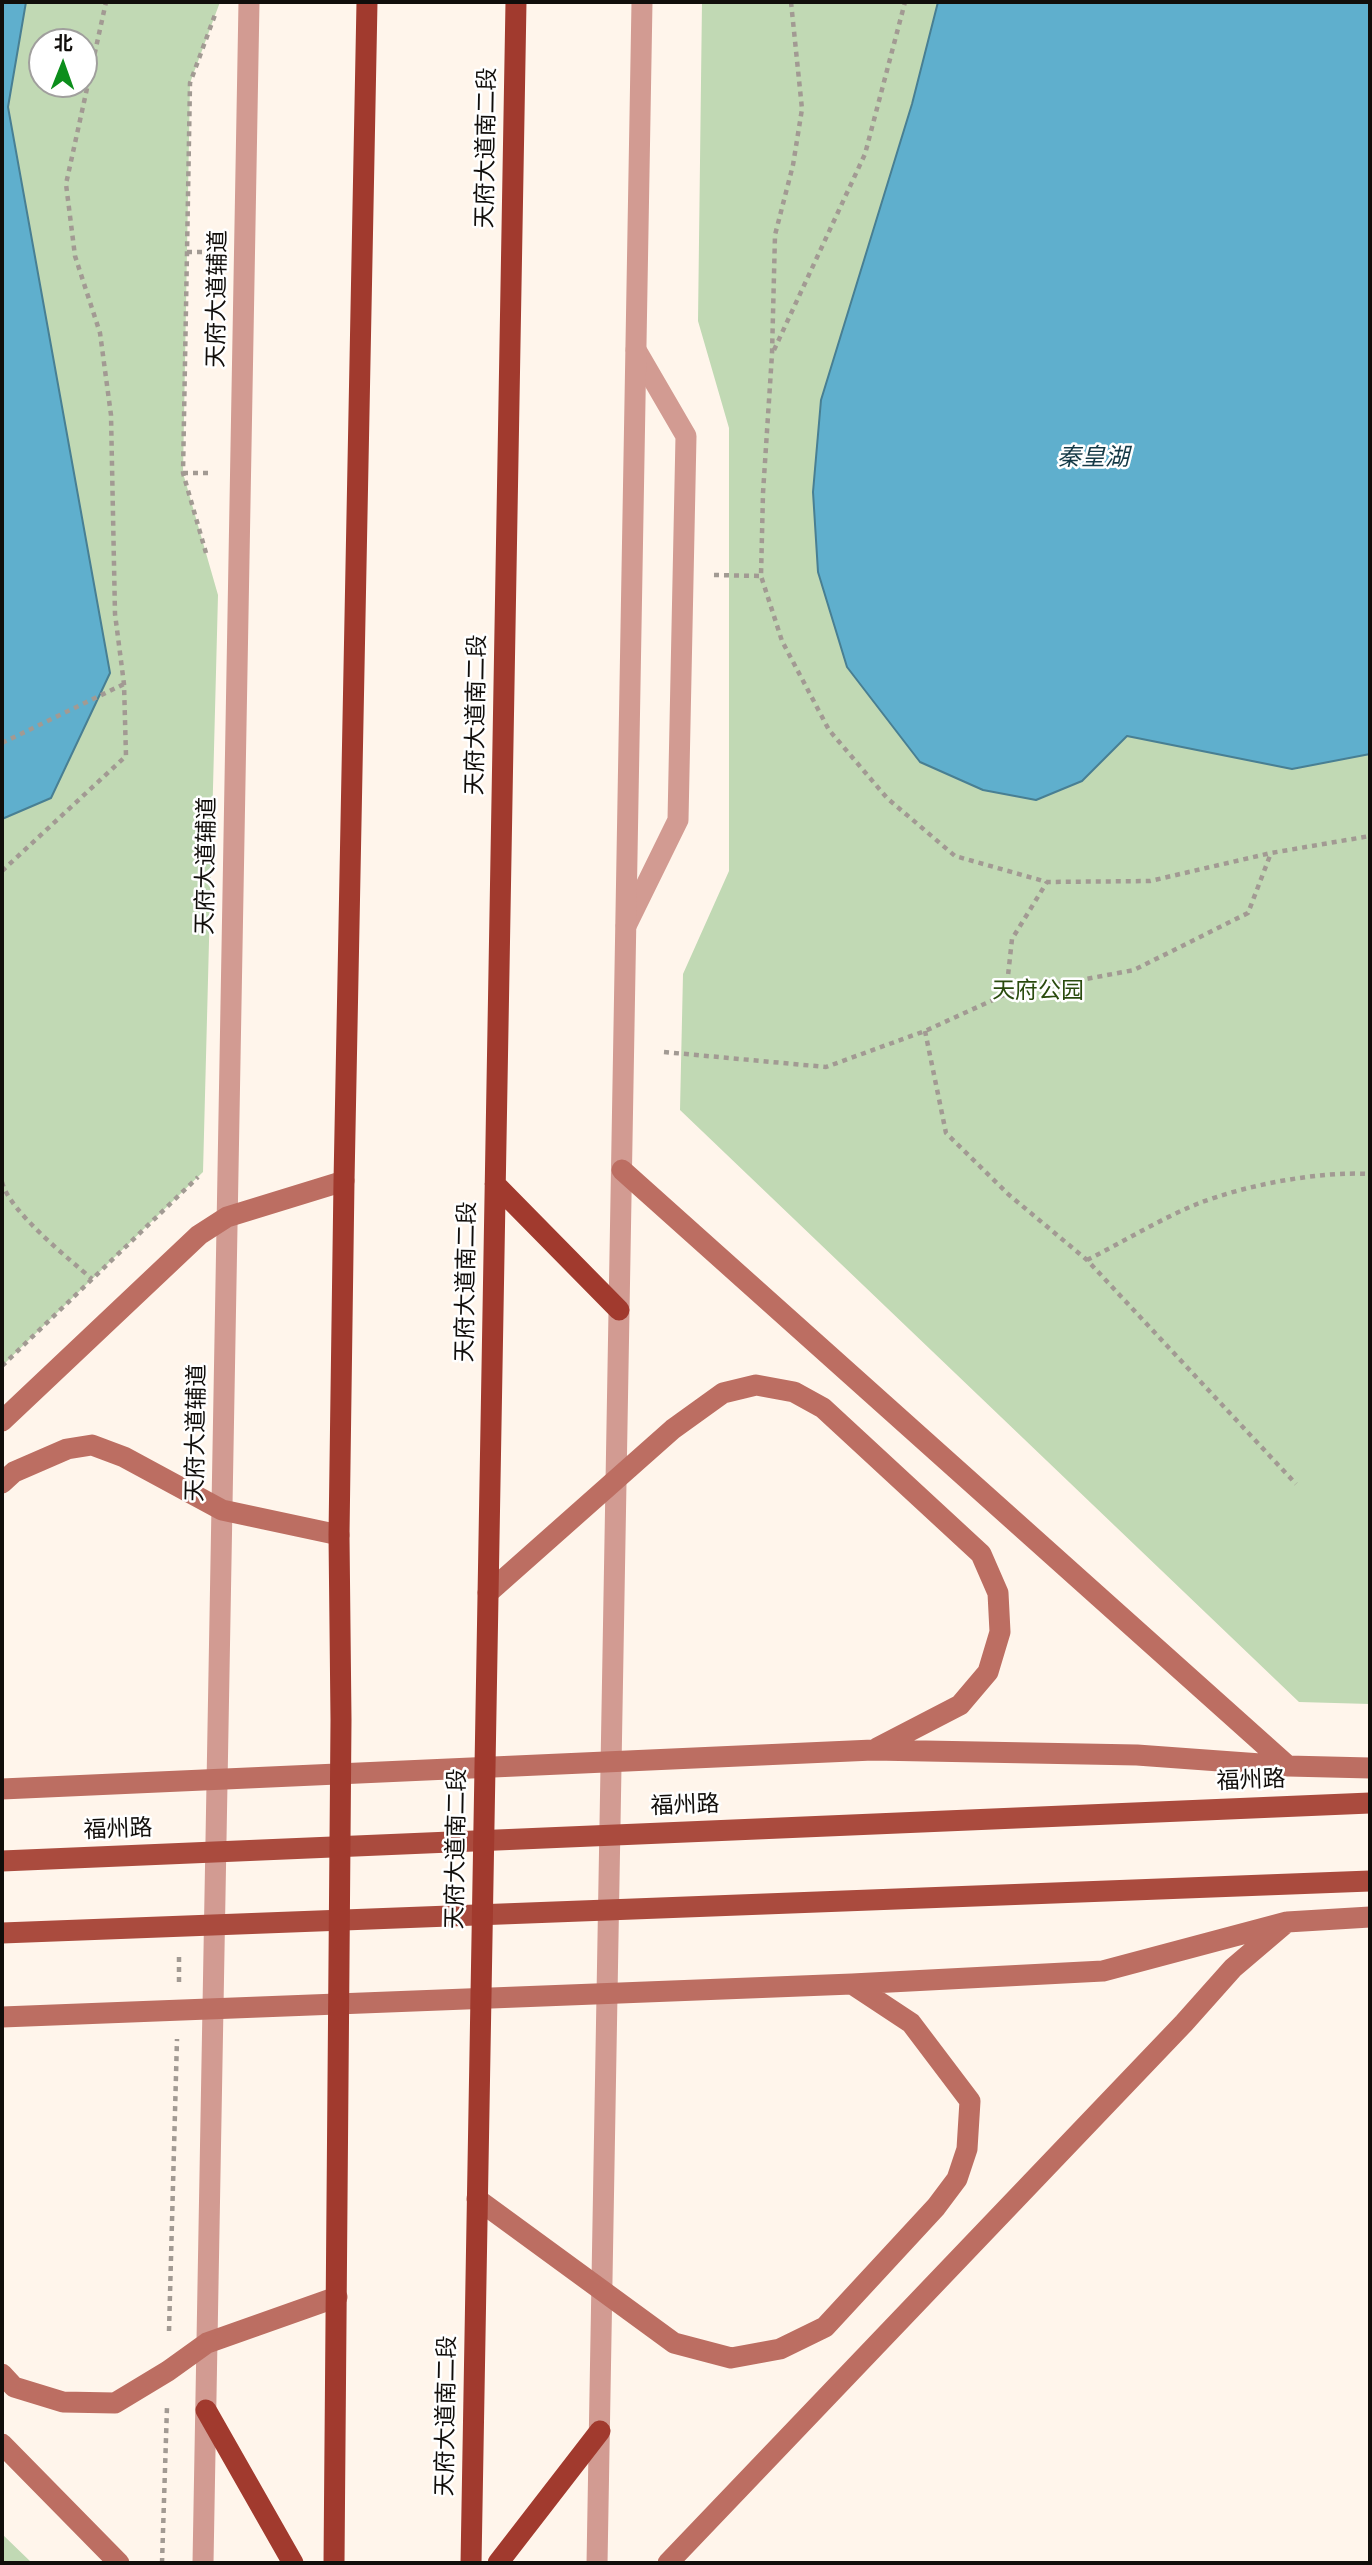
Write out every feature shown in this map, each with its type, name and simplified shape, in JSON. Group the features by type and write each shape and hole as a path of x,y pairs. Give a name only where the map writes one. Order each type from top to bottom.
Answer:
{"highway":[{"path":"334,2563 341,1720 339,1535 367,2"},
{"name":"天府大道南二段","path":"471,2563 516,2"},
{"path":"495,1184 619,1310"},
{"path":"206,2410 293,2563"},
{"path":"498,2563 600,2431"}],"main road":[{"path":"622,1170 1288,1766"},
{"path":"2,1421 199,1235 227,1217 344,1181"},
{"path":"488,1593 673,1429 723,1393 755,1385 794,1392 823,1408 981,1554 998,1593 1000,1632 988,1672 960,1705 873,1750"},
{"path":"2,1483 14,1472 67,1449 92,1446 124,1457 222,1510 339,1535"},
{"path":"2,1789 873,1750 1138,1755 1288,1766 1370,1768"},
{"name":"福州路","path":"2,1861 1370,1803"},
{"path":"2,1933 1370,1881"},
{"path":"2,2017 852,1984 1103,1971 1287,1922 1370,1917"},
{"path":"668,2563 1184,2023 1233,1968 1287,1922"},
{"path":"477,2199 674,2343 730,2358 780,2349 825,2327 936,2207 957,2179 967,2148 970,2101 912,2022 852,1984"},
{"path":"2,2374 14,2387 63,2402 116,2403 169,2371 207,2343 337,2297"},
{"path":"2,2444 118,2563"}],"street":[{"name":"天府大道辅道","path":"203,2563 249,2"},
{"path":"597,2563 642,2"},
{"path":"626,926 677,820 686,436 636,350"}],"path":[{"path":"2,871 127,756 124,684 115,614 111,415 100,333 75,256 66,184 106,2"},
{"path":"207,559 183,473 190,83 220,2"},
{"path":"790,2 802,109 793,165 775,235 772,354 762,493 761,576 782,641 829,730 887,799 955,856 1047,882 1150,881 1271,853 1370,836"},
{"path":"772,354 865,154 905,2"},
{"path":"187,252 227,253"},
{"path":"183,473 223,474"},
{"path":"714,575 761,576"},
{"path":"2,743 124,684"},
{"path":"664,1052 826,1067 925,1031 1006,994 1134,970 1248,913 1271,853"},
{"path":"1006,994 1012,939 1047,882"},
{"path":"925,1031 946,1133 1007,1194 1087,1260 1296,1483"},
{"path":"2,1366 203,1172"},
{"path":"1087,1260 1197,1204 1269,1183 1355,1173 1370,1174"},
{"path":"2,1182 4,1192 36,1228 92,1279"}],"green space":[{"path":"2,2 220,2 190,83 183,473 218,595 203,1172 2,1366"},
{"name":"天府公园","path":"702,2 1370,2 1370,1704 1299,1702 680,1110 683,974 729,871 729,428 698,321"},
{"path":"2,2534 32,2563 2,2563"}],"water":[{"path":"2,2 26,2 8,107 110,673 51,798 2,819"},
{"name":"秦皇湖","path":"938,2 1370,2 1370,754 1292,769 1127,736 1082,781 1036,800 983,790 920,762 847,667 818,572 813,492 821,400 912,104"}]}
